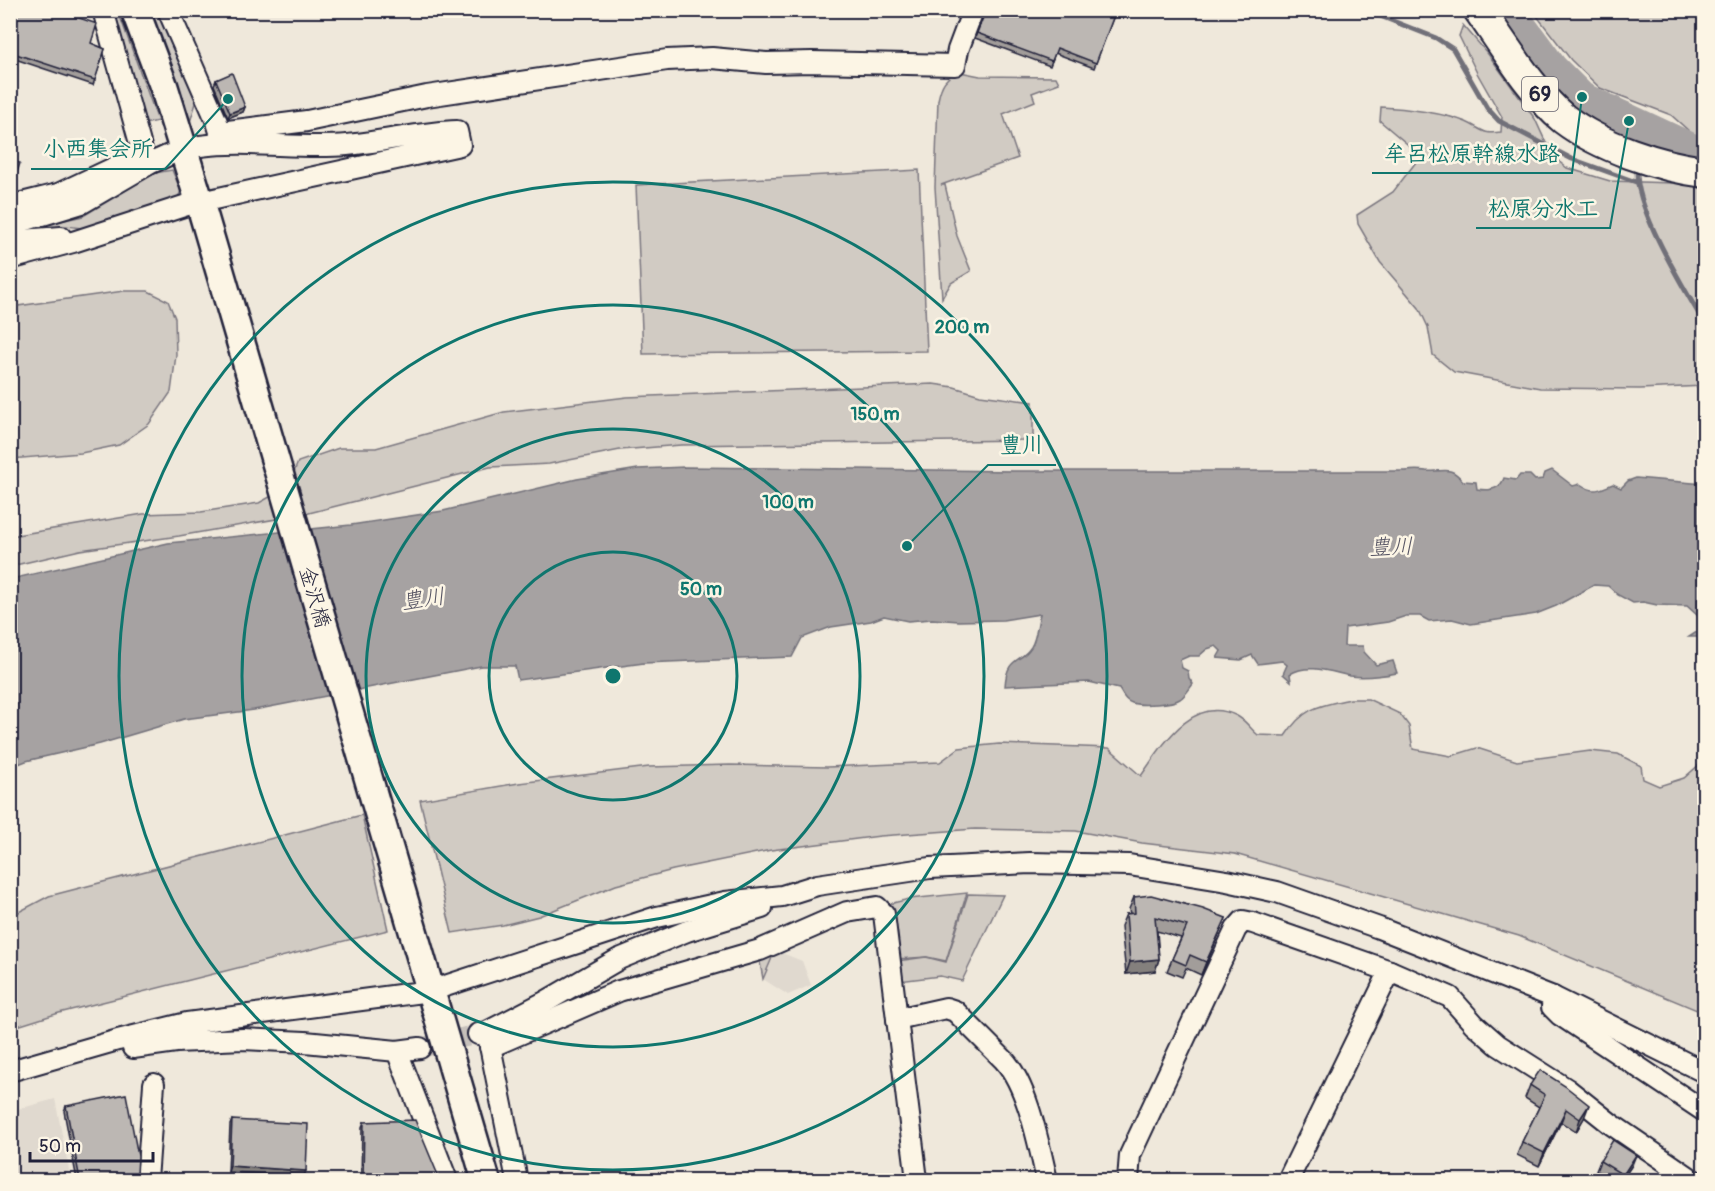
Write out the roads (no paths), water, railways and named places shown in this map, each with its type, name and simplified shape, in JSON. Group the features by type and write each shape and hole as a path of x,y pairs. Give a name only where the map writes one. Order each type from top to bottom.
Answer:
{"main road":[{"name":"金沢橋","path":"135,10 164,87 200,203 486,1180"},
{"name":"69","path":"1479,10 1536,89 1563,118 1593,136 1639,155 1704,172"}],"street":[{"path":"103,10 146,159"},
{"path":"168,10 213,140"},
{"path":"213,140 427,96 667,60 712,58 766,63 955,66 958,50 973,10"},
{"path":"10,260 200,203 460,145 457,131 430,132 348,145 213,140"},
{"path":"10,206 58,194 146,159 169,155"},
{"path":"10,225 56,213 82,203 146,159"},
{"path":"10,241 59,236 73,242"},
{"path":"10,1071 187,1023 430,991 657,917 725,902 782,896 817,885 930,868 1030,863 1129,865 1227,881 1277,892 1379,928 1553,997 1704,1072"},
{"path":"485,1038 619,959 687,931 761,908 782,896"},
{"path":"485,1038 620,991 760,950 848,912 877,907 884,914 917,1180"},
{"path":"1128,1180 1130,1155 1236,929 1243,921 1253,922 1390,971 1450,997 1474,1024 1498,1045 1567,1089 1611,1124 1693,1180"},
{"path":"1288,1180 1390,971"},
{"path":"1553,997 1552,1007 1560,1015 1704,1111"},
{"path":"897,1019 946,1008 955,1011 1004,1060 1011,1068 1023,1092 1047,1180"},
{"path":"485,1038 518,1180"},
{"path":"54,1058 91,1059 145,1045 243,1039 305,1042 397,1051 420,1048"},
{"path":"397,1051 447,1180"},
{"path":"147,1180 154,1084"}],"water":[{"path":"685,467 1013,471 1446,470 1454,473 1463,481 1476,482 1477,489 1485,490 1497,487 1504,478 1516,480 1520,475 1530,475 1535,480 1543,479 1545,473 1552,470 1573,486 1580,484 1593,490 1613,484 1621,488 1628,481 1636,478 1704,484 1704,637 1689,637 1700,630 1700,623 1698,616 1687,606 1633,603 1618,595 1608,586 1594,585 1536,614 1471,624 1452,619 1429,621 1420,616 1406,616 1388,622 1345,628 1344,646 1363,646 1364,652 1376,665 1393,661 1397,673 1391,674 1356,677 1320,669 1304,669 1290,674 1291,681 1283,674 1287,665 1282,661 1258,664 1252,655 1241,660 1217,658 1221,651 1216,646 1207,649 1199,656 1189,656 1180,660 1182,668 1188,671 1193,684 1186,694 1176,701 1143,704 1128,701 1119,689 1089,682 1005,686 1011,665 1027,652 1033,643 1040,614 1003,620 959,621 932,619 908,621 884,616 871,621 831,627 802,638 792,657 644,663 518,680 515,666 481,666 254,710 184,719 11,767 11,579 168,543 351,525 443,511 577,479 638,469"}],"waterway":[{"path":"1365,10 1436,38 1453,49 1487,108 1499,121 1572,159 1636,182"},
{"path":"1510,10 1552,67 1582,97 1704,152"},
{"path":"1643,147 1649,129"},
{"path":"1638,164 1637,180 1650,222 1672,268 1704,323"}],"tunnel":[{"path":"420,1048 478,1034"}],"place":[{"name":"牟呂松原幹線水路","path":"1582,97"},
{"name":"小西集会所","path":"228,99"},
{"name":"松原分水工","path":"1629,121"},
{"name":"豊川","path":"907,546"}]}
